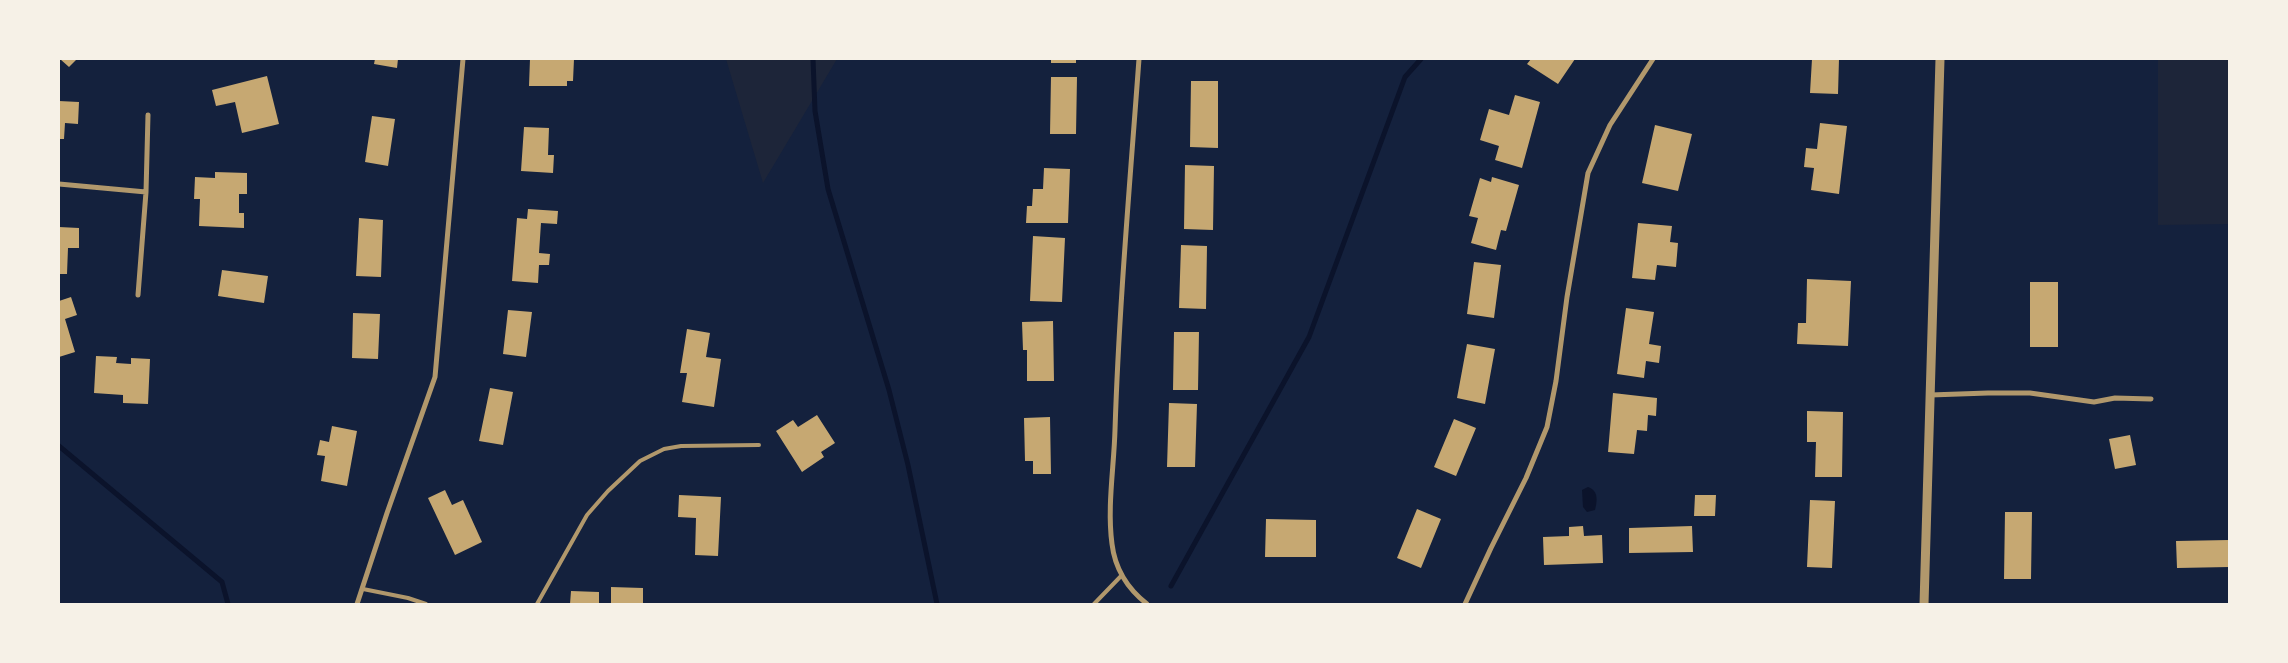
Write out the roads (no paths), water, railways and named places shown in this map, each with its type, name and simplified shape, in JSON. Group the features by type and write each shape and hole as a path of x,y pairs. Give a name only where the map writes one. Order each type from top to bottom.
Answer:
{"street":[{"path":"358,604 435,377 464,59"},
{"path":"1139,59 1116,385 1110,520 1112,545 1122,575 1126,583 1147,604"},
{"path":"1465,604 1490,548 1526,478 1547,427 1556,381 1567,296 1588,173 1610,125 1654,59"},
{"path":"1924,604 1940,59"},
{"path":"138,295 146,192 148,115"},
{"path":"59,184 146,192"},
{"path":"1929,396 1988,393 2030,394 2094,402 2115,398 2151,399"}],"lane":[{"path":"537,604 587,515 640,461 664,449 681,446 759,444"},
{"path":"1094,604 1122,575"},
{"path":"362,589 408,598 426,604"}],"waterway":[{"path":"813,59 815,111 828,189 889,390 908,465 937,604"},
{"path":"1171,586 1309,337 1405,77 1421,59"},
{"path":"59,446 222,582 228,604"}]}
